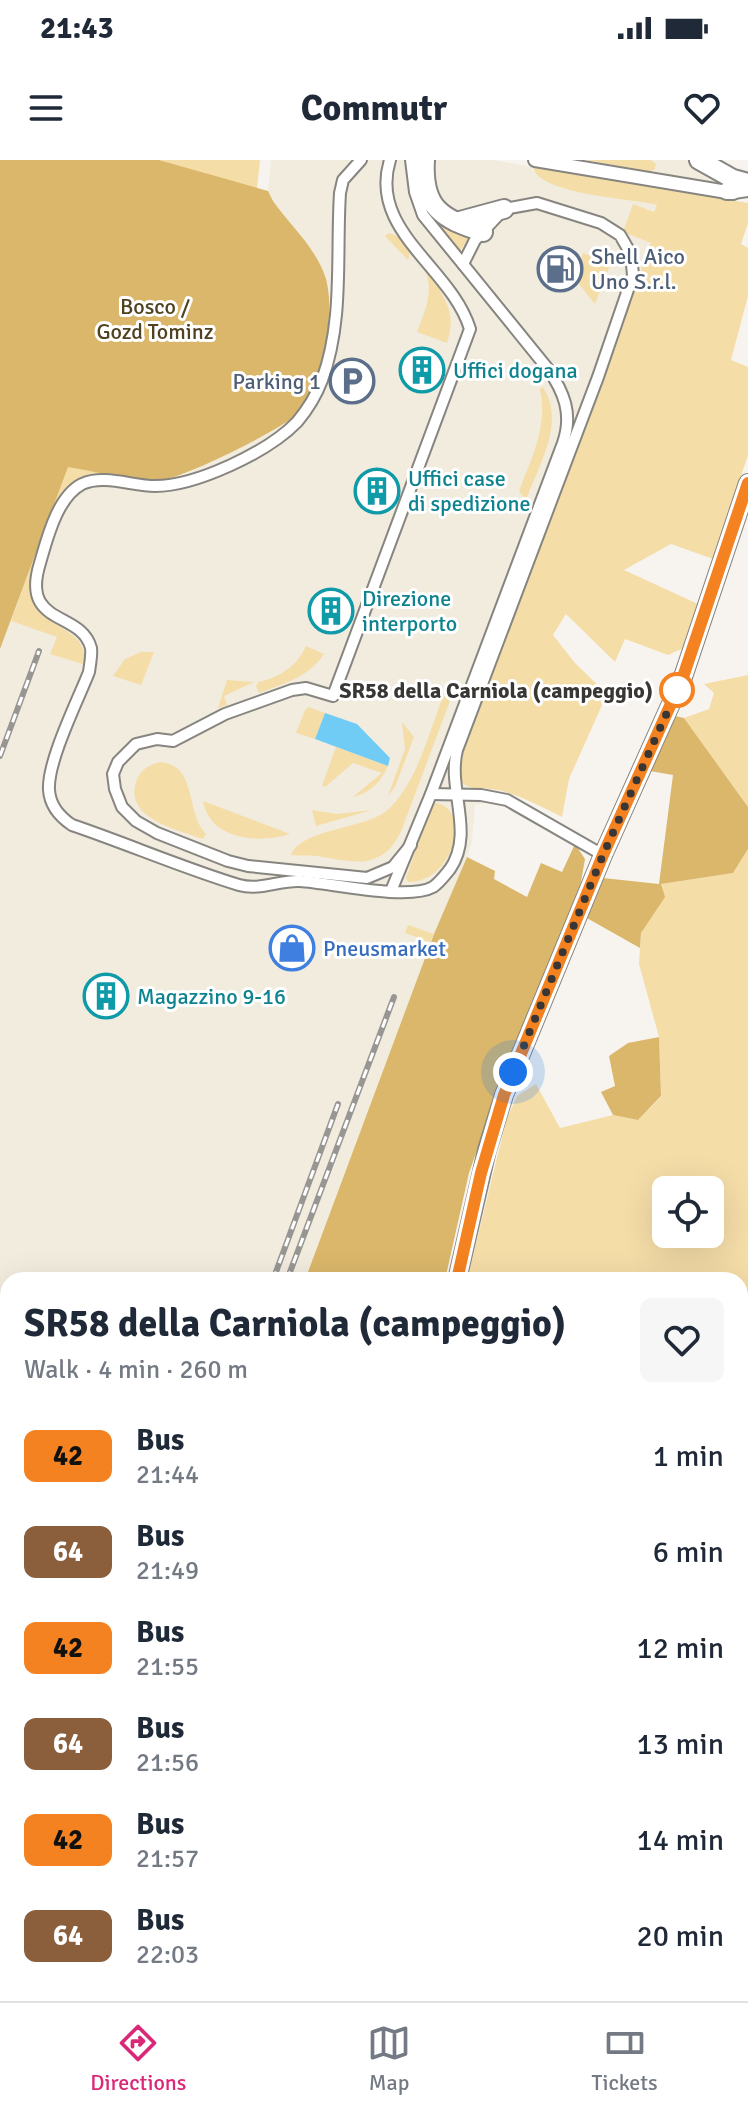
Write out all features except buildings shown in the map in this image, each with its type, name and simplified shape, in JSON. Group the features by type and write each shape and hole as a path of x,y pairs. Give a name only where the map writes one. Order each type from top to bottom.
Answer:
{"highway":[{"path":"425,160 429,196 441,215 454,223 483,232"},
{"path":"699,160 748,186"},
{"path":"454,223 504,209"}],"main road":[{"path":"727,191 748,186"},
{"path":"459,1272 483,1166 504,1095 603,855 683,677 748,483"}],"street":[{"path":"361,160 343,180 340,193 338,285 331,348 310,406 295,424 230,465 194,478 159,486 109,481 82,484 71,493 59,512 40,564 36,589 44,608 74,627 90,646 89,672 49,777 50,796 64,819 72,825 241,885 262,886 300,881 407,892 432,887 451,867 458,850 462,823 455,795 453,765 457,750 598,377 633,275 627,243 611,228 546,204 524,204 504,209 469,249 463,264"},
{"path":"390,160 385,192 392,216 449,287 470,329 333,696 306,688 292,690 225,714 173,741 143,741 128,750 118,762 113,782 122,807 145,827 203,852 248,866 367,878 393,867 411,845"},
{"path":"391,891 431,794 568,424 566,403 559,385 423,215 415,192 411,160"},
{"path":"535,160 748,196"},
{"path":"431,794 481,795 507,800 603,855"}],"shaded area":[{"path":"159,160 260,160 257,189"},
{"path":"271,160 492,160 533,167 561,188 669,207 478,789 492,789 514,796 508,808 487,803 475,805 472,841 467,857 434,934 308,1272 0,1272 0,649 68,466 148,479 183,475 284,423 299,412 307,399 324,351 329,287 316,256 268,191"},
{"path":"586,160 651,160 656,164 655,169 649,172"},
{"path":"651,160 690,160 725,184 649,172 655,169 656,164"},
{"path":"533,167 748,203 748,223 741,244 748,248 748,296 731,360 748,367 748,455 713,559 671,544 624,570 698,604 684,648 668,655 625,639 615,662 566,614 553,635 575,663 607,694 569,779 562,817 510,793 474,788 459,780 464,748 651,243 623,232 633,204 654,212 657,205 588,194 551,184 539,176"},
{"path":"424,205 472,233 460,251 438,228"},
{"path":"389,233 404,239 411,249 408,260 385,236"},
{"path":"583,253 604,260 609,268 595,304 567,269 570,262 579,265"},
{"path":"423,265 443,288 440,291 447,303 451,322 447,343 417,332 429,291"},
{"path":"543,387 552,414 551,429 526,500 519,491 540,429 540,389"},
{"path":"68,466 101,472 80,480 74,488 39,557 31,588 35,603 43,614 81,645 83,664 50,654 57,637 11,621"},
{"path":"306,646 324,654 311,669 259,693 258,682 286,670 298,660"},
{"path":"141,652 154,652 141,685 113,676 125,659"},
{"path":"748,675 748,807 684,718 709,709 714,693 704,684"},
{"path":"227,680 254,682 224,696 227,705 218,708"},
{"path":"445,690 453,693 402,829 386,852 366,861 291,855 297,846 307,840 375,818 396,801 414,773"},
{"path":"309,707 325,713 315,739 296,733"},
{"path":"402,722 414,737 395,787 388,796 405,749"},
{"path":"336,747 388,766 374,786 353,797 382,773 353,763 325,787 322,786"},
{"path":"160,762 172,765 186,780 195,814 206,834 203,839 156,821 138,805 134,795 140,774"},
{"path":"203,801 290,834 264,839 238,836 215,824 207,814"},
{"path":"436,803 447,808 454,818 453,845 437,871 424,879 408,882 406,878 431,806"},
{"path":"312,810 337,814 372,810 316,826"},
{"path":"748,849 748,1272 469,1272 506,1121 517,1096 536,1084 560,1128 613,1115 638,1120 661,1097 659,1037 639,964 641,933 664,897 661,884 733,873"},
{"path":"408,925 434,934 430,942 405,933"}],"green space":[{"name":"Bosco / Gozd Tominz","path":"0,160 159,160 268,191 321,265 329,308 320,369 305,403 287,422 212,461 165,479 129,478 68,467 0,649"},
{"path":"675,716 684,718 748,807 748,849 733,873 661,884 665,897 641,933 640,948 585,917 603,878 659,884 673,775 650,771"},
{"path":"575,844 585,859 580,887 499,1087 469,1173 447,1272 308,1272 434,934 467,857 495,871 494,879 527,897 541,863 562,872"},
{"path":"659,1037 661,1096 638,1120 613,1115 601,1092 615,1086 609,1056 628,1043"}],"water":[{"path":"325,713 357,724 390,758 388,766 315,739"}],"railway":[{"path":"0,756 39,651"},
{"path":"290,1272 394,997"},
{"path":"276,1272 338,1104"}],"bus line":[{"name":"42","path":"459,1272 481,1173 504,1095 603,855 683,677 748,483"}],"place":[{"name":"Shell Aico Uno S.r.l.","path":"560,269"},
{"name":"Uffici dogana","path":"422,370"},
{"name":"Parking 1","path":"352,381"},
{"name":"Uffici case di spedizione","path":"377,491"},
{"name":"Direzione interporto","path":"331,611"},
{"name":"SR58 della Carniola (campeggio)","path":"677,690"},
{"name":"Pneusmarket","path":"292,948"},
{"name":"Magazzino 9-16","path":"106,996"}],"route":[{"path":"513,1072 603,855 683,677 677,690"}]}
